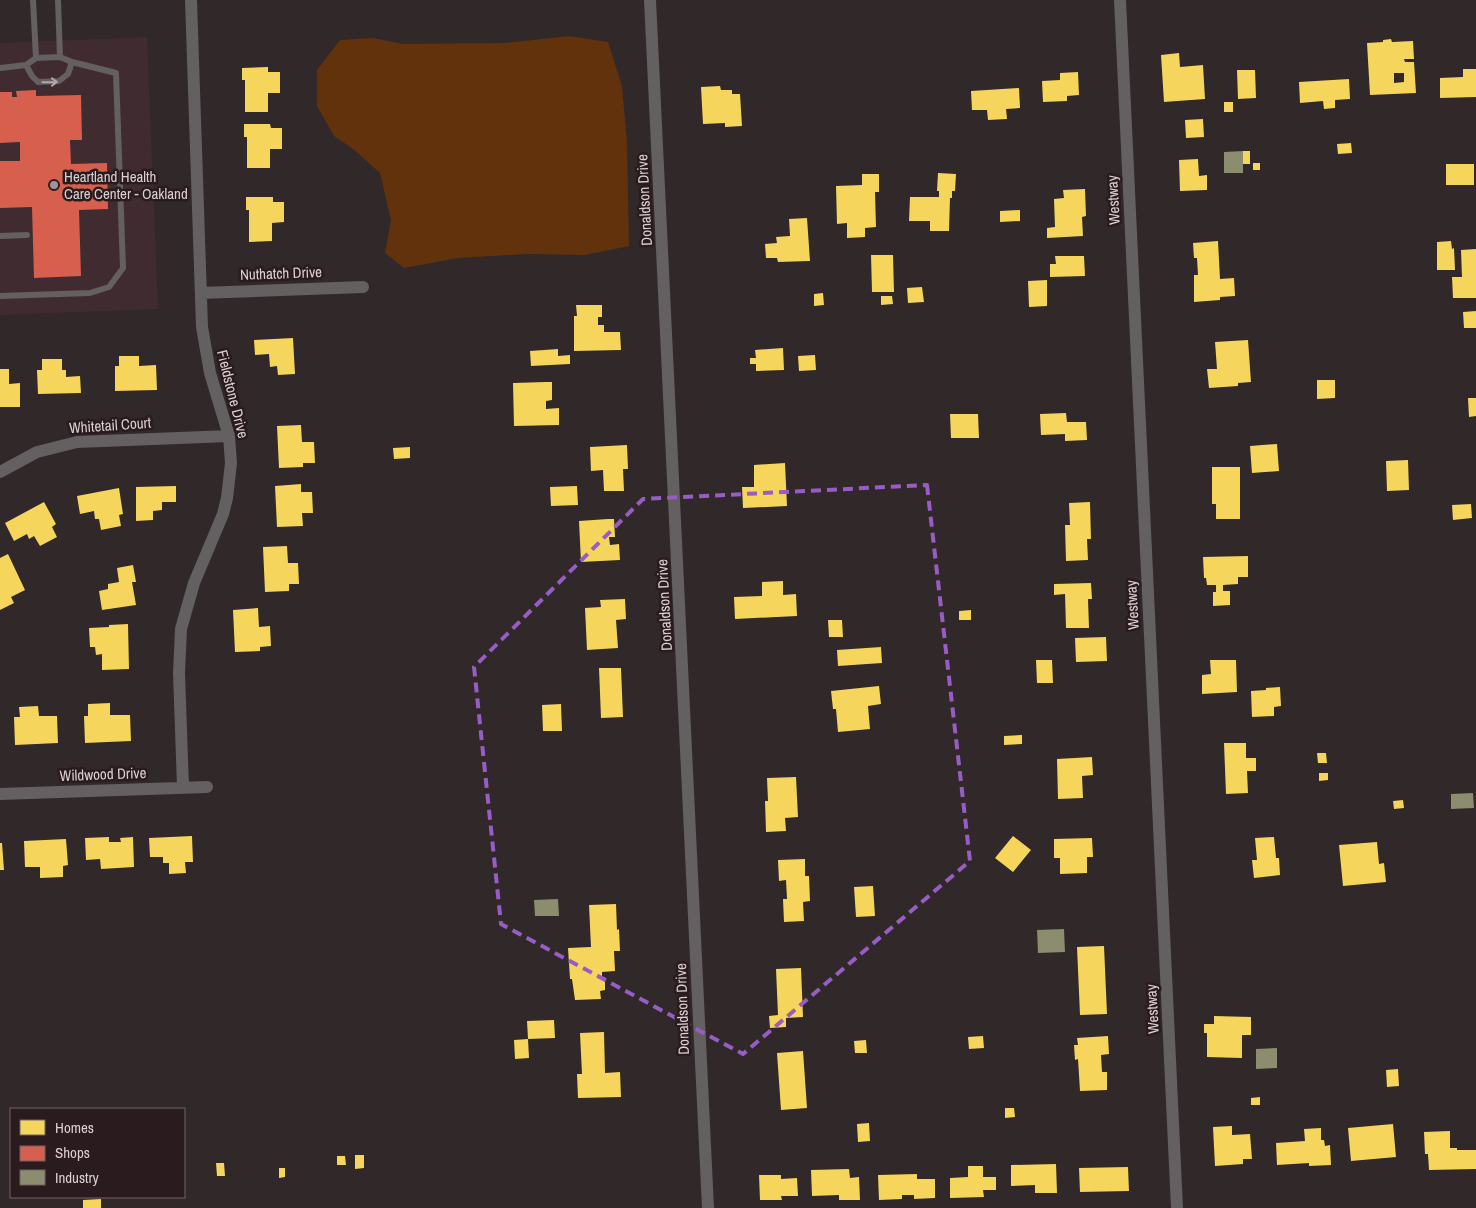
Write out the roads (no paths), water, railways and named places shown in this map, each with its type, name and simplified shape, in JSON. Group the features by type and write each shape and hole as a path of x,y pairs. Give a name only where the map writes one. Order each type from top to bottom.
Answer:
{"street":[{"name":"Fieldstone Drive","path":"183,788 179,673 181,629 189,597 218,527 227,498 231,463 229,436 205,350 202,327 191,0"},
{"name":"Donaldson Drive","path":"650,0 686,712 708,1208"},
{"name":"Westway","path":"1120,0 1177,1208"},
{"name":"Nuthatch Drive","path":"200,293 363,286"},
{"name":"Whitetail Court","path":"0,472 37,452 77,442 229,436"},
{"name":"Wildwood Drive","path":"0,794 207,787"}],"lane":[{"path":"33,0 36,58"},
{"path":"58,0 60,57"},
{"path":"0,68 26,65 36,58 60,57 72,62 116,73 123,268 109,286 90,293 0,296"},
{"path":"26,65 38,82 59,81 68,74 72,62"},
{"path":"0,236 27,235"}],"place":[{"name":"Heartland Health Care Center - Oakland","path":"54,185"}]}
